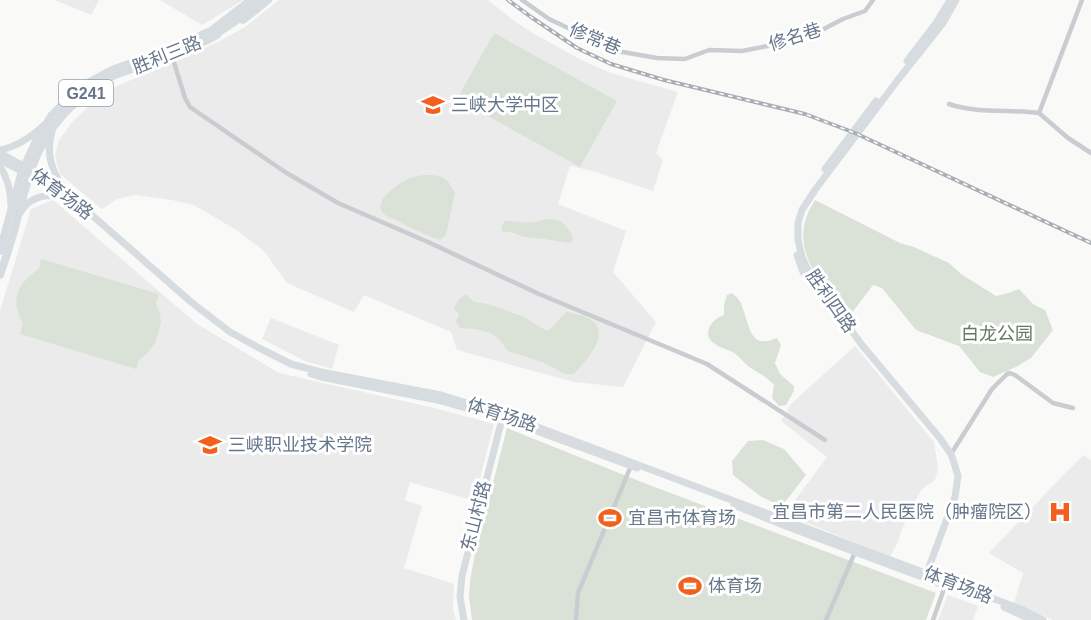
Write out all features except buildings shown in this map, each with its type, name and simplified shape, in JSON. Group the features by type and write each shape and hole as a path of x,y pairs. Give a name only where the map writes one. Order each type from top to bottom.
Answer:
{"highway":[{"name":"G241","path":"236,19 254,0"},
{"name":"G241","path":"212,34 261,0"}],"main road":[{"name":"胜利三路","path":"52,121 101,82 172,56 212,34 254,0"},
{"name":"胜利三路","path":"0,274 26,171 52,121 67,100 84,85 112,70 238,23 268,0"},
{"name":"胜利四路","path":"924,575 951,493 954,477 952,468 946,454 859,347 803,272 795,246 794,227 798,209 812,188 936,23 950,0"},
{"name":"胜利四路","path":"924,575 955,497 958,476 951,454 862,345 810,274 802,257 798,240 798,223 802,210 815,190 943,23 956,0"},
{"path":"0,152 26,139 52,121"},
{"path":"52,121 48,155 55,175 68,197"},
{"name":"体育场路","path":"0,152 68,197 191,302 230,332 291,364 441,395 502,416 924,575 945,586 1032,620"},
{"name":"体育场路","path":"0,160 26,171"},
{"path":"0,166 10,189 14,217"},
{"path":"14,217 30,201 38,197 53,195 68,197"},
{"name":"胜利三路","path":"0,251 14,217"},
{"name":"体育场路","path":"502,416 855,552 1021,609 1044,620"},
{"name":"东山村路","path":"464,620 460,597 462,576 502,416"}],"street":[{"name":"修常巷","path":"522,0 549,19 617,51 657,58 685,59 709,50"},
{"name":"修名巷","path":"709,50 742,51 783,44 818,32 865,11 873,0"},
{"path":"1039,112 1082,0"},
{"path":"172,56 184,98 190,107 285,172 339,203 520,286 707,364 825,440"},
{"path":"949,104 980,111 1039,112 1068,138 1091,153"},
{"path":"951,454 993,389 1007,374 1015,375 1053,404 1073,408"},
{"path":"576,620 578,593 631,466"},
{"path":"826,620 855,552"},
{"path":"933,620 945,586"}],"shaded area":[{"path":"55,0 99,0 91,15"},
{"path":"160,0 243,0 202,25"},
{"path":"279,0 488,0 531,32 583,61 611,73 678,92 656,153 663,160 653,191 570,166 558,204 626,231 613,272 656,322 623,387 574,382 457,350 451,332 364,295 354,312 287,283 264,251 238,231 194,205 135,195 117,199 102,209 60,174 55,156 59,140 73,121 97,99 117,86 218,42 245,27"},
{"name":"三峡职业技术学院","path":"53,200 197,324 279,373 494,424 474,501 410,482 405,500 422,506 404,568 454,584 453,609 456,620 0,620 0,311 31,209"},
{"path":"271,318 339,345 332,369 305,361 262,339"},
{"path":"855,346 934,442 938,469 935,480 921,490 890,557 785,514 827,457 781,421 791,404"},
{"name":"宜昌市第二人民医院（肿瘤院区）","path":"1084,455 1091,461 1091,620 1053,620 1014,603 1023,573 989,553"},
{"path":"948,595 978,606 973,620 938,620"}],"green space":[{"path":"494,33 617,101 580,167 457,99"},
{"path":"426,175 444,178 455,193 446,235 440,240 388,217 382,212 380,206 386,194 402,182"},
{"name":"白龙公园","path":"815,200 900,243 949,263 961,274 996,296 1019,289 1033,304 1045,310 1053,330 1031,358 993,377 980,372 959,346 916,330 882,288 873,285 848,318 818,277 805,248 803,233 806,217"},
{"path":"547,219 563,223 573,238 572,241 568,243 523,237 502,231 505,221 528,223"},
{"path":"41,259 159,294 156,304 161,323 158,334 155,343 139,360 136,369 20,334 23,323 16,300 21,286 39,269"},
{"path":"732,293 741,304 754,337 763,341 777,338 781,345 775,363 780,374 794,386 794,391 786,405 779,406 772,398 774,385 768,379 748,366 734,353 715,344 709,337 710,326 724,315 727,295"},
{"path":"466,294 474,302 488,304 524,317 547,331 567,312 584,316 596,325 599,332 598,340 590,355 574,374 565,374 542,362 508,351 491,333 460,328 456,322 459,314 454,309 458,300"},
{"name":"宜昌市体育场","path":"507,428 644,483 936,593 926,620 472,620 469,597 475,553"},
{"path":"763,440 784,449 806,475 786,501 778,505 760,496 733,475 732,461 748,441"}],"railway":[{"path":"508,0 577,48 611,64 664,80 805,114 855,133 1091,243"}],"place":[{"name":"三峡大学中区","path":"433,105"},
{"name":"三峡职业技术学院","path":"210,445"},
{"name":"宜昌市第二人民医院（肿瘤院区）","path":"1060,512"},
{"name":"宜昌市体育场","path":"610,518"},
{"name":"体育场","path":"690,586"}]}
